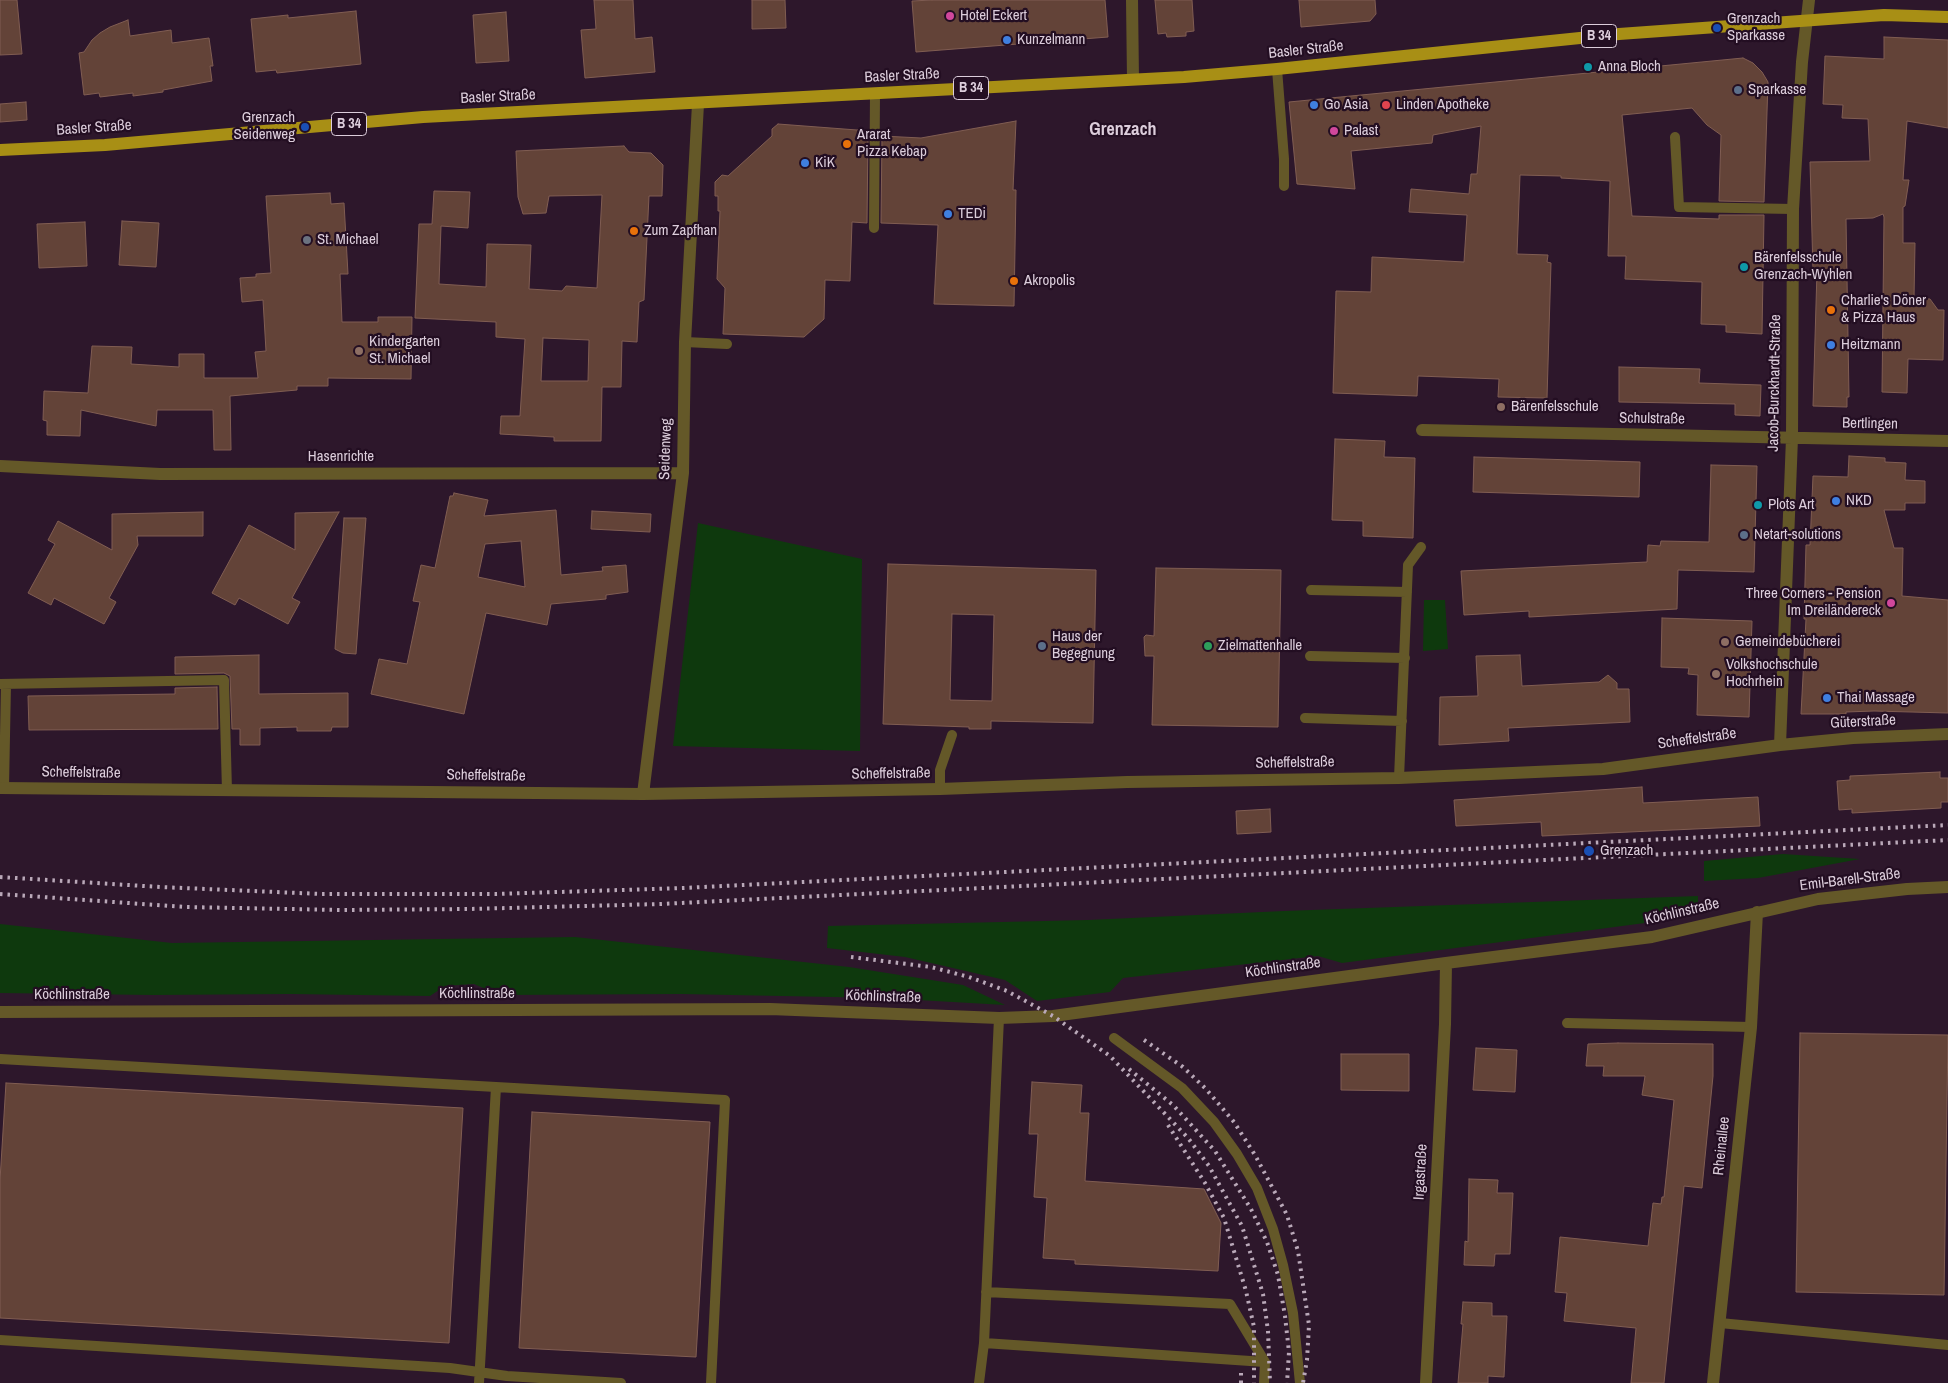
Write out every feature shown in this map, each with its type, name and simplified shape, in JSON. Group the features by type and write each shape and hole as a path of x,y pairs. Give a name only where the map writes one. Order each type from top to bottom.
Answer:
{"main road":[{"name":"B 34","path":"1806,21 1884,14 1948,17"},
{"name":"Basler Straße","path":"0,150 105,145 423,117 1184,77 1609,35 1806,21"}],"street":[{"path":"1132,0 1133,79"},
{"name":"Jacob-Burckhardt-Straße","path":"1780,745 1792,438 1793,209 1808,0"},
{"name":"Seidenweg","path":"643,794 683,473 685,342 698,104"},
{"name":"Schulstraße","path":"1422,430 1792,438"},
{"name":"Bertlingen","path":"1792,438 1948,441"},
{"name":"Hasenrichte","path":"0,466 160,474 683,473"},
{"name":"Güterstraße","path":"1780,745 1852,738 1948,734"},
{"name":"Scheffelstraße","path":"2,788 643,794 940,789 1127,782 1400,778 1603,769 1780,745"},
{"name":"Emil-Barell-Straße","path":"1757,912 1818,899 1907,889 1948,887"},
{"name":"Köchlinstraße","path":"0,1012 770,1009 999,1018 1053,1016 1652,937 1757,912"},
{"name":"Rheinallee","path":"1713,1383 1751,1026 1757,912"},
{"name":"Irgastraße","path":"1426,1383 1445,1024 1446,963"}],"lane":[{"path":"1278,69 1284,186"},
{"path":"874,228 875,94"},
{"path":"1675,137 1679,206 1793,209"},
{"path":"685,342 727,344"},
{"path":"1400,778 1408,565 1421,547"},
{"path":"1311,590 1407,592"},
{"path":"1310,656 1405,658"},
{"path":"2,788 3,684 224,680 227,791"},
{"path":"1306,718 1402,721"},
{"path":"940,789 940,770 952,736"},
{"path":"979,1383 984,1344 999,1018"},
{"path":"1567,1023 1751,1026"},
{"path":"1114,1038 1188,1095 1214,1122 1238,1154 1257,1188 1273,1229 1283,1266 1293,1313 1300,1383"},
{"path":"0,1059 724,1100 711,1383"},
{"path":"479,1383 496,1087"},
{"path":"986,1292 1230,1304 1265,1362 1264,1383"},
{"path":"1720,1323 1948,1345"},
{"path":"0,1340 450,1368 507,1376 621,1383"},
{"path":"984,1344 1265,1362"}],"green space":[{"path":"698,523 862,559 860,751 673,746"},
{"path":"1424,600 1445,600 1448,649 1423,651"},
{"path":"1783,854 1860,859 1758,878 1704,881 1704,861"},
{"path":"1698,896 1698,909 1660,921 1342,963 1318,956 1123,978 1110,992 1037,1001 1005,980 905,957 827,948 828,926 1088,920"},
{"path":"0,924 172,943 575,937 849,967 963,985 1005,1005 883,998 681,994 500,995 474,984 445,986 430,996 0,993"}],"building":[{"path":"0,0 17,0 22,54 0,55"},
{"path":"594,0 633,0 635,39 652,37 655,72 585,78 581,30 596,29"},
{"path":"752,0 785,0 786,28 752,29"},
{"path":"1105,0 1108,37 916,52 912,1"},
{"path":"1155,0 1192,0 1194,31 1186,32 1186,36 1167,37 1166,33 1158,34"},
{"path":"1299,0 1375,0 1376,14 1370,21 1301,27"},
{"path":"356,11 361,64 277,73 276,70 256,72 251,19 288,15 288,18"},
{"path":"506,12 509,61 476,63 473,15"},
{"path":"128,20 130,36 171,30 172,43 209,38 213,66 210,66 212,81 163,90 163,92 133,96 133,93 100,97 99,93 84,95 79,53 84,52 92,40 100,33"},
{"path":"1884,37 1948,40 1948,128 1907,121 1903,180 1909,180 1905,206 1903,207 1903,243 1915,243 1914,298 1930,299 1938,310 1944,310 1943,360 1908,359 1907,393 1882,392 1884,217 1883,214 1873,218 1846,219 1849,397 1847,397 1847,407 1813,406 1817,271 1813,271 1810,162 1870,161 1868,119 1842,118 1843,105 1823,104 1825,56 1884,59"},
{"path":"1743,58 1753,63 1768,82 1764,202 1719,201 1721,135 1707,125 1692,108 1622,115 1632,216 1719,219 1719,215 1764,215 1762,334 1726,332 1726,325 1701,324 1702,282 1625,279 1626,256 1608,256 1610,181 1561,178 1561,176 1520,175 1517,254 1548,255 1547,262 1551,263 1547,398 1498,397 1499,379 1418,376 1417,396 1333,393 1336,291 1371,292 1372,257 1464,262 1467,215 1409,212 1411,189 1469,194 1471,174 1477,174 1481,126 1433,135 1432,143 1351,151 1355,189 1297,184 1289,102"},
{"path":"26,102 27,120 0,122 0,104"},
{"path":"1016,121 1013,190 1016,190 1014,306 934,304 938,225 881,223 882,136 921,138"},
{"path":"778,124 857,130 861,128 868,133 867,223 852,222 850,281 825,280 824,319 804,337 723,334 725,288 717,279 720,211 718,211 718,196 715,196 715,182 722,175 728,176 772,136 772,129"},
{"path":"624,146 629,152 651,153 663,165 662,196 649,196 644,300 639,302 637,342 622,341 621,387 602,387 601,441 554,441 554,437 500,434 501,416 520,416 525,339 496,337 496,322 415,318 419,224 432,224 434,191 470,192 468,228 441,226 439,284 486,287 487,244 531,245 529,289 562,291 566,286 597,288 602,195 549,196 546,213 523,214 518,197 516,151","holes":["543,338 589,340 588,381 541,381"]},
{"path":"330,193 331,204 344,203 348,274 340,274 342,322 378,322 378,317 412,317 411,379 328,378 328,386 297,386 297,390 230,396 231,450 214,450 213,410 157,410 156,426 81,410 80,436 47,435 47,421 43,420 44,391 88,393 92,346 132,347 131,364 179,367 179,354 204,354 204,378 258,378 255,352 266,351 263,300 242,302 240,278 256,277 256,274 271,273 266,196"},
{"path":"122,221 159,223 156,267 119,265"},
{"path":"85,222 87,266 39,268 37,224"},
{"path":"1619,367 1700,369 1699,383 1761,385 1760,416 1735,415 1735,404 1619,402"},
{"path":"1335,439 1385,441 1384,457 1415,458 1413,538 1363,536 1363,521 1332,520"},
{"path":"1849,456 1885,458 1885,462 1906,463 1905,480 1925,481 1925,503 1905,503 1905,510 1884,510 1894,548 1903,548 1902,596 1948,600 1948,713 1874,711 1846,712 1846,714 1801,714 1806,619 1804,619 1806,545 1810,545 1813,476 1848,477"},
{"path":"1474,457 1640,462 1639,497 1473,492"},
{"path":"1711,465 1757,466 1754,572 1678,570 1677,609 1529,617 1529,611 1464,615 1461,571 1647,562 1648,545 1660,546 1661,541 1709,542"},
{"path":"454,493 488,500 484,516 556,510 561,575 603,571 602,567 626,565 628,592 606,595 606,599 551,604 547,625 486,613 464,714 371,694 379,659 407,664 420,602 413,601 421,565 435,568 450,496 453,496","holes":["521,541 525,587 478,577 485,544"]},
{"path":"592,511 651,514 650,532 591,529"},
{"path":"203,512 203,536 137,536 138,545 109,598 116,602 104,624 54,598 51,605 28,593 55,544 48,540 58,521 112,550 112,514"},
{"path":"339,512 292,598 300,602 288,624 239,598 235,605 212,593 249,525 295,550 295,513"},
{"path":"344,518 366,518 356,654 343,653 335,649"},
{"path":"888,564 1096,570 1093,723 991,721 991,729 883,724","holes":["952,614 994,615 992,701 950,700"]},
{"name":"Zielmattenhalle","path":"1156,568 1281,570 1278,727 1152,725 1154,656 1145,656 1144,637 1146,635 1154,636"},
{"path":"1662,618 1752,621 1749,717 1697,715 1698,675 1688,674 1689,668 1661,667"},
{"path":"259,655 259,694 348,693 348,727 332,727 331,731 297,731 297,727 260,728 260,745 240,745 240,729 232,729 230,676 224,673 175,674 175,657"},
{"path":"1520,655 1522,686 1599,682 1608,675 1617,683 1617,689 1629,689 1630,722 1508,728 1509,741 1439,745 1440,697 1478,696 1476,656"},
{"path":"217,687 218,729 29,730 28,696 175,694 175,688"},
{"path":"1940,772 1940,778 1948,778 1948,802 1941,802 1941,808 1852,813 1852,809 1839,810 1837,781 1850,780 1850,776"},
{"path":"1642,787 1643,803 1758,797 1760,826 1542,836 1541,822 1456,826 1454,800"},
{"path":"1270,809 1271,832 1237,834 1236,811"},
{"path":"1800,1033 1948,1035 1944,1295 1796,1292"},
{"path":"1588,1044 1713,1044 1713,1076 1702,1188 1684,1186 1664,1383 1631,1383 1636,1328 1564,1321 1567,1293 1555,1292 1560,1237 1648,1246 1653,1203 1661,1204 1662,1197 1664,1197 1674,1100 1642,1095 1645,1076 1603,1076 1604,1066 1586,1066"},
{"path":"1476,1048 1517,1050 1515,1092 1473,1090"},
{"path":"1341,1054 1409,1054 1409,1091 1341,1090"},
{"path":"1032,1082 1082,1085 1080,1113 1089,1113 1085,1181 1204,1189 1221,1223 1218,1271 1075,1264 1075,1260 1043,1258 1047,1198 1034,1197 1038,1134 1029,1134"},
{"path":"6,1083 463,1108 449,1343 0,1318 0,1180"},
{"path":"532,1112 710,1122 696,1357 519,1348"},
{"path":"1469,1179 1498,1180 1497,1193 1513,1193 1510,1254 1495,1254 1494,1266 1464,1265 1465,1241 1468,1242"},
{"path":"1463,1302 1492,1303 1492,1316 1507,1316 1504,1377 1488,1376 1488,1383 1458,1383"}],"railway":[{"path":"0,877 160,887 322,894 496,894 683,888 1948,825"},
{"path":"0,894 185,907 340,910 660,904 1948,840"},
{"path":"851,957 931,967 969,977 1007,991 1053,1016 1110,1056 1188,1138 1209,1166 1242,1226 1263,1294 1268,1331 1270,1383"},
{"path":"1144,1040 1183,1067 1206,1089 1234,1122 1255,1155 1287,1215 1298,1251 1309,1325 1307,1360 1303,1383"},
{"path":"1129,1069 1173,1105 1215,1151 1251,1209 1267,1242 1278,1275 1289,1352 1287,1383"},
{"path":"1168,1125 1205,1183 1224,1218 1246,1291 1254,1327 1254,1383"},
{"path":"1241,1373 1241,1383"}],"place":[{"name":"Hotel Eckert","path":"950,16"},
{"name":"Grenzach Sparkasse","path":"1717,28"},
{"name":"Kunzelmann","path":"1007,40"},
{"name":"Anna Bloch","path":"1588,67"},
{"name":"Sparkasse","path":"1738,90"},
{"name":"Go Asia","path":"1314,105"},
{"name":"Linden Apotheke","path":"1386,105"},
{"name":"Grenzach Seidenweg","path":"305,127"},
{"name":"Palast","path":"1334,131"},
{"name":"Ararat Pizza Kebap","path":"847,144"},
{"name":"KiK","path":"805,163"},
{"name":"TEDi","path":"948,214"},
{"name":"Zum Zapfhan","path":"634,231"},
{"name":"St. Michael","path":"307,240"},
{"name":"Bärenfelsschule Grenzach-Wyhlen","path":"1744,267"},
{"name":"Akropolis","path":"1014,281"},
{"name":"Charlie's Döner & Pizza Haus","path":"1831,310"},
{"name":"Heitzmann","path":"1831,345"},
{"name":"Kindergarten St. Michael","path":"359,351"},
{"name":"Bärenfelsschule","path":"1501,407"},
{"name":"NKD","path":"1836,501"},
{"name":"Plots Art","path":"1758,505"},
{"name":"Netart-solutions","path":"1744,535"},
{"name":"Three Corners - Pension Im Dreiländereck","path":"1891,603"},
{"name":"Gemeindebücherei","path":"1725,642"},
{"name":"Haus der Begegnung","path":"1042,646"},
{"name":"Zielmattenhalle","path":"1208,646"},
{"name":"Volkshochschule Hochrhein","path":"1716,674"},
{"name":"Thai Massage","path":"1827,698"},
{"name":"Grenzach","path":"1589,851"}],"district":[{"name":"Grenzach","path":"1123,130"}]}
